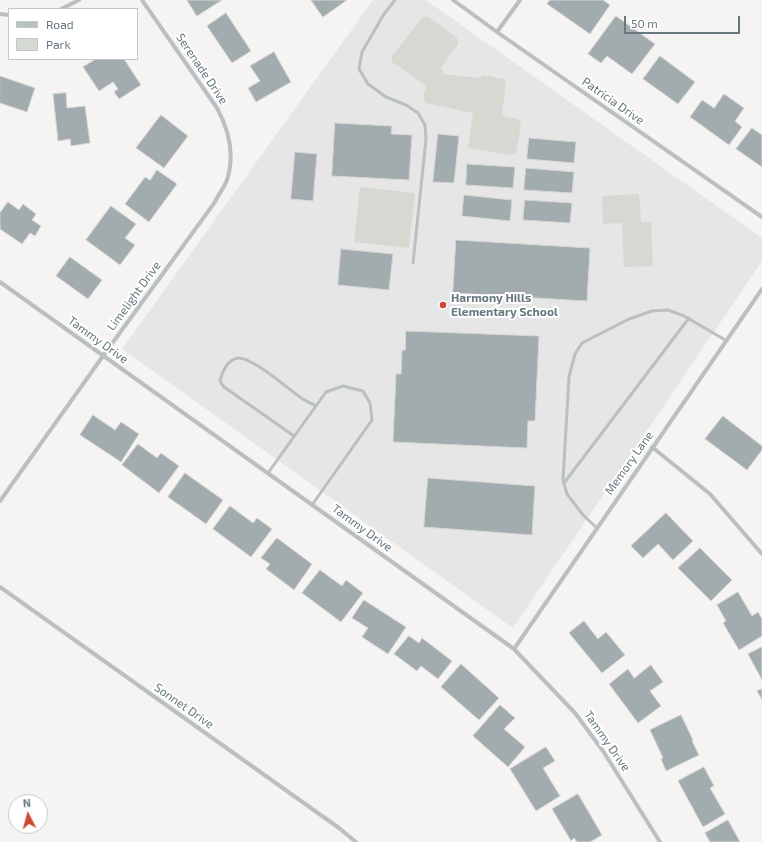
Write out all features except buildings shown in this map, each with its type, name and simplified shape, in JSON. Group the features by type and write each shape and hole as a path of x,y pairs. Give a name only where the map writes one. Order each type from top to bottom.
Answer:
{"street":[{"path":"63,8 79,0"},
{"name":"Serenade Drive","path":"142,0 217,108 225,123 231,147 231,156"},
{"name":"Patricia Drive","path":"453,0 762,216"},
{"path":"497,32 520,0"},
{"name":"Limelight Drive","path":"0,501 215,202 226,180 231,156"},
{"name":"Tammy Drive","path":"0,282 514,649 575,713 611,763 660,842"},
{"name":"Memory Lane","path":"514,649 652,447 762,290"},
{"path":"652,447 710,494 762,554"},
{"name":"Sonnet Drive","path":"0,587 333,824 356,842"}],"lane":[{"path":"394,0 362,52 359,69 368,84 386,97 406,105 418,113 424,125 426,139 413,263"},
{"path":"597,528 583,514 567,494 564,483 566,415 569,377 575,354 582,343 629,319 652,311 668,310 689,318 726,341"},
{"path":"564,483 689,318"},
{"path":"294,436 224,387 220,381 228,364 232,360 238,358 252,362 301,398 316,406"},
{"path":"268,473 326,392 343,386 363,392 370,403 372,420 312,505"}],"shaded area":[{"name":"Harmony Hills Elementary School","path":"373,0 426,0 762,238 762,261 513,628 122,349"}],"green space":[{"path":"423,17 428,17 457,38 458,44 441,68 443,74 479,78 483,75 504,79 506,84 502,112 505,117 518,119 521,125 516,153 511,155 468,148 473,113 426,103 423,97 426,87 424,84 392,62 392,56"},
{"path":"360,187 415,193 409,248 354,242"},
{"path":"639,194 641,222 651,222 653,266 624,267 622,223 603,224 602,196"}],"place":[{"name":"Harmony Hills Elementary School","path":"443,305"}]}
